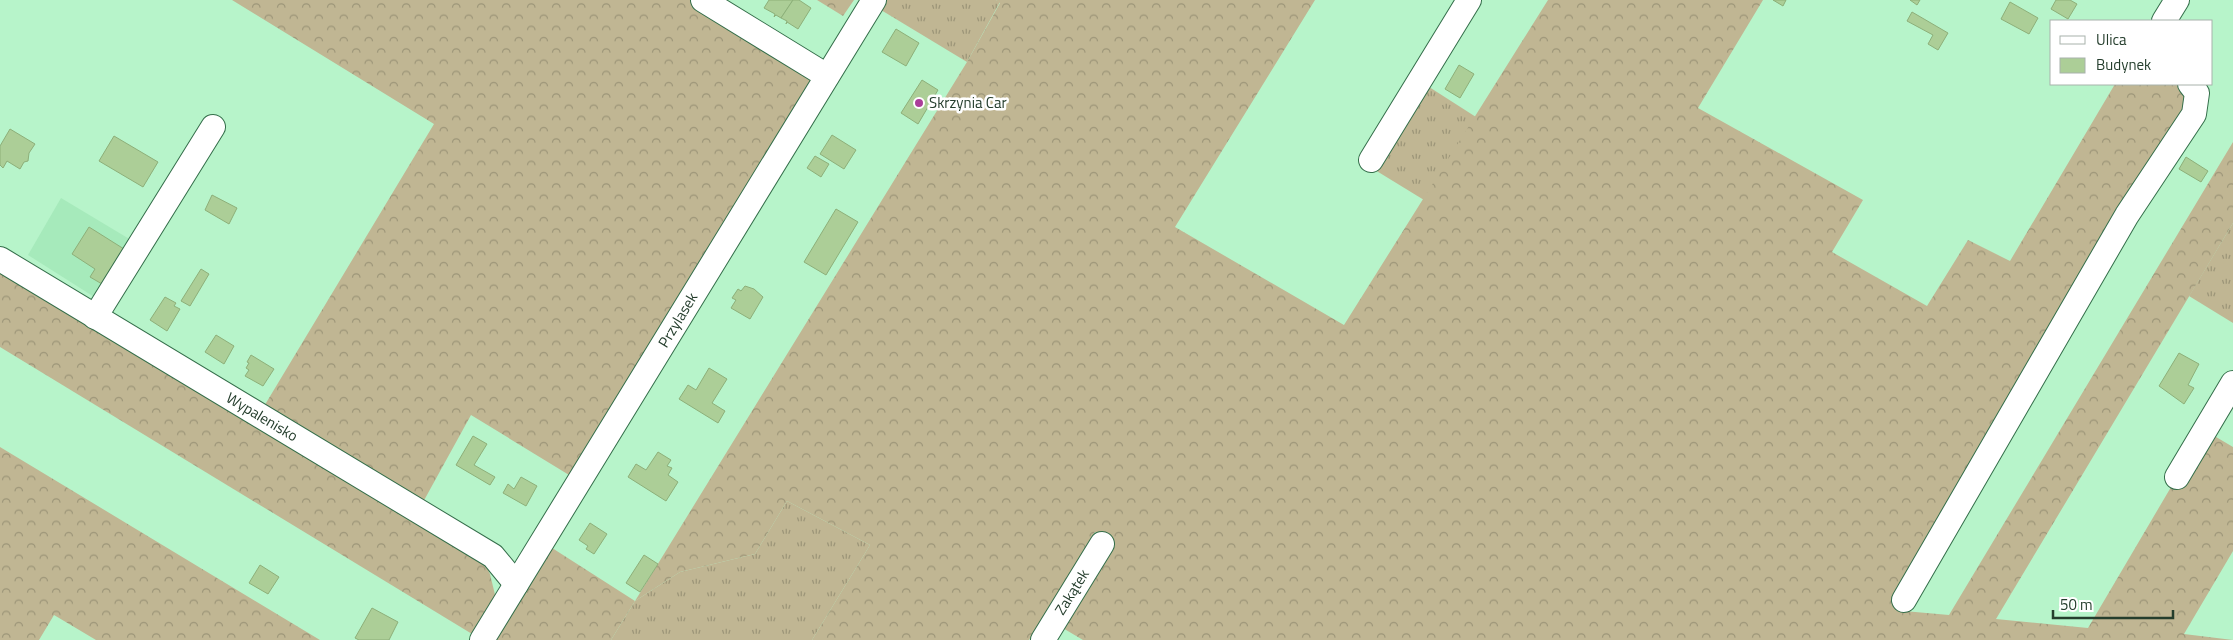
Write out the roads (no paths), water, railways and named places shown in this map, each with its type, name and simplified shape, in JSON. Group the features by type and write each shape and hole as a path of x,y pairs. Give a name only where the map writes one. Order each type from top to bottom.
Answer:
{"street":[{"path":"703,0 827,76"},
{"name":"Przylasek","path":"482,640 874,0"},
{"path":"1371,160 1469,0"},
{"path":"2165,20 2177,0"},
{"path":"1904,600 2127,216 2194,114 2197,93 2191,85"},
{"path":"95,316 213,127"},
{"name":"Wypalenisko","path":"0,259 493,556 516,584"},
{"path":"2177,477 2233,383"},
{"name":"Zakątek","path":"1043,640 1102,544"}],"place":[{"name":"Skrzynia Car","path":"919,103"}]}
